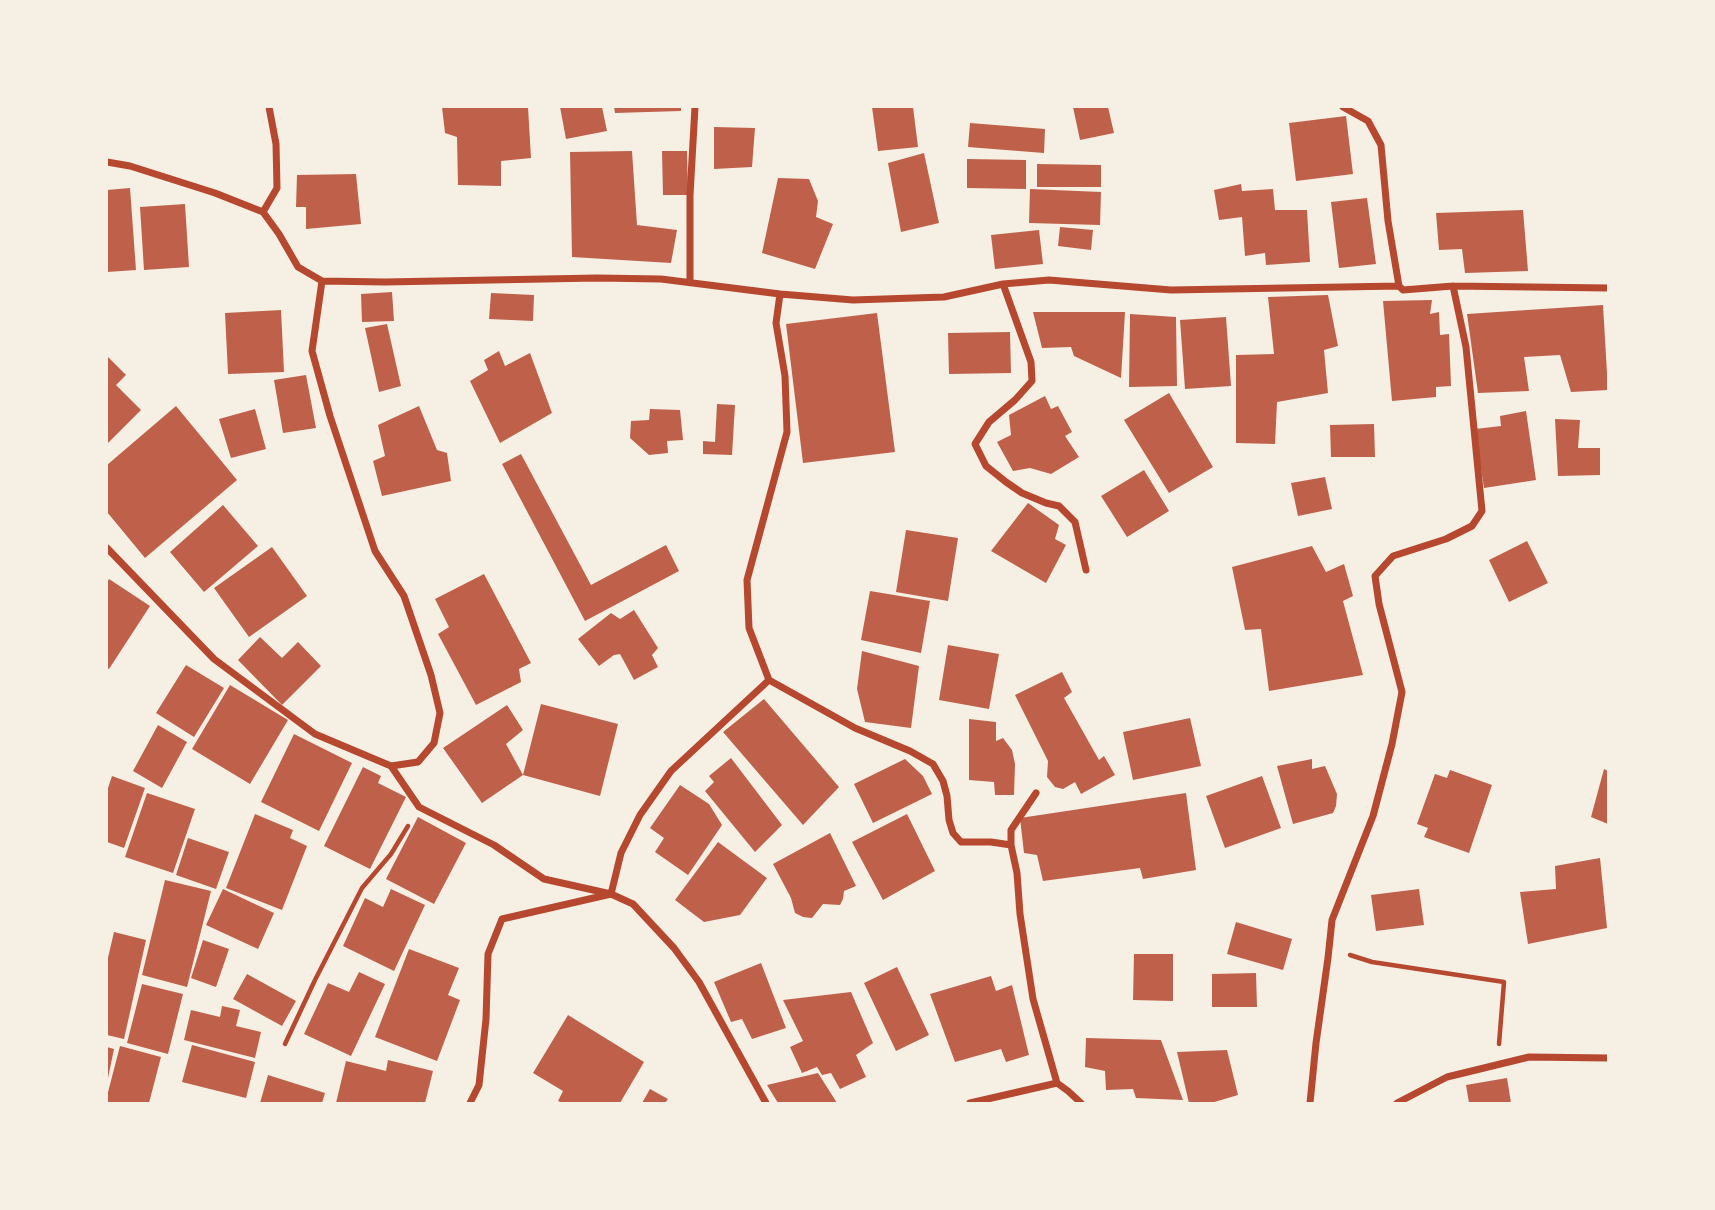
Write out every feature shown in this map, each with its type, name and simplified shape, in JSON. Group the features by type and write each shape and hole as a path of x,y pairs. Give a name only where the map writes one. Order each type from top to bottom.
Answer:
{"street":[{"path":"263,212 277,188 276,144 269,107"},
{"path":"690,282 690,195 695,107"},
{"path":"1343,107 1368,121 1381,145 1388,222 1399,286 1403,290 1452,286 1608,288"},
{"path":"107,162 130,166 215,193 263,212 299,267 321,281 661,279 853,300 944,297 1003,284 1049,280 1171,290 1399,286"},
{"path":"107,548 215,659 315,734 391,766 418,762 433,743 440,713 431,675 404,596 375,551 330,416 312,351 321,281"},
{"path":"1003,284 1031,362 1032,381 989,422 975,444 986,466 1006,482 1022,493 1059,506 1075,522 1086,570"},
{"path":"1310,1103 1332,920 1373,816 1392,744 1402,692 1379,604 1375,576 1393,556 1446,539 1472,526 1482,511 1466,347 1452,286"},
{"path":"780,294 776,323 785,376 787,432 747,580 749,628 769,680 855,728 933,764 943,781 953,833 961,842 1011,845"},
{"path":"611,894 621,853 640,815 671,771 769,680"},
{"path":"391,766 419,807 494,845 544,879 611,894 634,904 674,948 699,982 766,1103"},
{"path":"1037,793 1012,830 1011,845 1017,873 1020,914 1033,999 1057,1083 1080,1103"},
{"path":"470,1103 479,1085 486,1019 488,954 502,919 611,894"},
{"path":"1398,1103 1447,1077 1529,1057 1608,1058"},
{"path":"970,1103 1057,1083"}],"path":[{"path":"285,1044 362,888 391,854 419,807"},
{"path":"1328,958 1348,955 1372,962 1504,982 1497,1065"}],"building":[{"path":"442,107 528,107 531,158 501,161 501,186 458,185 457,137 445,133"},
{"path":"560,107 602,107 607,131 566,139"},
{"path":"614,107 681,107 681,111 615,113"},
{"path":"872,107 913,107 918,147 878,151"},
{"path":"1073,107 1108,107 1114,133 1080,140"},
{"path":"1346,116 1353,174 1296,181 1289,123"},
{"path":"970,123 1045,129 1044,153 968,147"},
{"path":"714,127 755,128 752,167 714,169"},
{"path":"632,151 637,225 677,230 671,263 572,257 570,152"},
{"path":"662,151 687,151 688,195 663,195"},
{"path":"924,153 939,223 901,232 888,163"},
{"path":"967,159 1026,160 1026,189 967,188"},
{"path":"1037,164 1101,165 1101,187 1037,187"},
{"path":"356,174 361,224 306,229 306,207 296,207 297,175"},
{"path":"778,178 809,179 818,201 816,217 833,224 815,269 762,253"},
{"path":"1241,184 1242,191 1273,189 1275,210 1307,210 1310,262 1266,265 1265,253 1245,256 1242,217 1219,220 1214,190"},
{"path":"130,188 136,270 107,272 107,190"},
{"path":"1030,189 1101,192 1100,225 1029,223"},
{"path":"1367,198 1376,264 1339,268 1331,202"},
{"path":"185,204 189,267 144,270 140,207"},
{"path":"1523,210 1528,271 1465,273 1462,249 1439,250 1436,213"},
{"path":"1060,227 1093,230 1091,250 1058,246"},
{"path":"1039,230 1043,264 995,269 991,235"},
{"path":"392,292 394,321 362,322 361,294"},
{"path":"491,293 534,295 533,321 489,319"},
{"path":"1328,295 1338,346 1324,350 1328,393 1277,402 1275,444 1236,443 1236,355 1274,354 1268,297"},
{"path":"1432,300 1430,314 1439,312 1440,335 1449,334 1451,386 1436,387 1436,397 1392,401 1383,301"},
{"path":"1603,305 1608,390 1571,392 1560,355 1524,357 1529,391 1478,393 1467,314"},
{"path":"281,310 284,372 228,374 225,313"},
{"path":"1033,312 1125,312 1121,378 1074,356 1071,347 1042,348"},
{"path":"877,313 895,452 803,463 786,324"},
{"path":"1130,314 1176,317 1177,386 1129,387"},
{"path":"1226,317 1231,386 1185,389 1180,320"},
{"path":"387,324 401,386 379,392 365,328"},
{"path":"1010,332 1011,373 949,374 948,333"},
{"path":"499,351 505,366 530,353 552,413 500,443 470,381 488,370 484,360"},
{"path":"107,356 126,375 116,385 141,410 107,444"},
{"path":"306,375 316,428 283,433 274,380"},
{"path":"1169,393 1213,467 1169,493 1124,420"},
{"path":"1045,396 1051,409 1058,406 1072,432 1065,436 1079,457 1051,474 1030,468 1013,471 997,442 1011,435 1009,415"},
{"path":"717,404 735,405 732,455 703,454 703,441 715,442"},
{"path":"176,406 237,480 145,558 107,512 107,465"},
{"path":"419,406 437,450 447,453 451,481 382,496 373,461 385,456 378,425"},
{"path":"255,409 266,449 231,458 219,419"},
{"path":"650,409 680,410 683,440 667,441 668,453 649,455 630,438 631,421 649,420"},
{"path":"1526,411 1536,480 1484,488 1475,429 1501,426 1500,416"},
{"path":"1555,419 1580,420 1578,448 1600,448 1600,475 1558,476"},
{"path":"1374,424 1375,457 1331,457 1330,425"},
{"path":"521,454 591,585 666,545 679,571 585,621 502,464"},
{"path":"1144,470 1169,511 1127,537 1101,496"},
{"path":"1325,477 1332,509 1298,516 1291,483"},
{"path":"1028,503 1059,525 1055,539 1066,545 1046,583 991,551"},
{"path":"223,505 258,546 204,592 170,552"},
{"path":"906,530 958,538 948,601 896,592"},
{"path":"1527,541 1548,583 1509,602 1489,560"},
{"path":"1312,546 1326,572 1344,564 1353,596 1343,601 1363,675 1269,691 1261,629 1245,630 1232,567"},
{"path":"272,547 307,596 249,637 214,588"},
{"path":"484,574 531,663 519,669 521,682 476,705 438,634 449,627 435,599"},
{"path":"109,579 150,606 109,669 107,583"},
{"path":"870,591 930,601 921,653 861,640"},
{"path":"634,610 658,648 652,655 658,667 634,680 620,654 614,655 599,666 578,639 611,613 620,619"},
{"path":"260,637 282,658 298,642 321,666 282,705 238,660"},
{"path":"948,645 999,654 989,709 939,700"},
{"path":"862,651 919,666 911,728 865,722 857,689"},
{"path":"186,665 224,688 194,737 156,713"},
{"path":"1062,672 1072,692 1064,698 1099,760 1104,756 1115,775 1081,794 1075,782 1063,789 1055,787 1047,777 1048,761 1015,695"},
{"path":"230,685 288,720 250,784 192,749"},
{"path":"764,699 839,787 803,825 723,732"},
{"path":"541,704 618,724 600,796 523,775"},
{"path":"507,705 523,730 506,744 523,775 482,803 443,748"},
{"path":"1190,718 1201,766 1133,780 1123,732"},
{"path":"969,719 996,722 996,741 1003,738 1012,750 1015,764 1014,795 995,795 994,782 969,780"},
{"path":"158,725 187,742 162,788 133,771"},
{"path":"294,734 352,763 319,831 261,802"},
{"path":"731,758 782,825 755,852 705,791 714,782 709,776"},
{"path":"905,759 923,776 932,794 873,823 854,784"},
{"path":"1312,759 1312,769 1325,766 1337,794 1336,806 1333,813 1293,824 1277,766"},
{"path":"363,767 381,776 378,783 406,797 370,869 324,846"},
{"path":"1604,769 1608,771 1608,824 1591,817"},
{"path":"1450,770 1492,785 1469,853 1424,837 1428,828 1417,824 1435,774 1447,778"},
{"path":"112,776 145,788 124,848 107,842 107,791"},
{"path":"1262,776 1281,828 1225,848 1206,796"},
{"path":"680,785 709,804 722,825 688,875 655,852 664,838 650,828"},
{"path":"147,793 195,809 173,873 125,857"},
{"path":"1186,793 1196,870 1143,879 1140,868 1043,881 1037,855 1024,853 1020,818"},
{"path":"255,814 293,830 290,838 307,846 282,910 226,888"},
{"path":"907,814 935,871 883,900 852,842"},
{"path":"418,817 466,843 434,904 386,879"},
{"path":"830,833 856,886 844,891 840,905 823,904 812,918 803,917 795,913 791,898 773,864"},
{"path":"188,838 229,852 216,889 176,875"},
{"path":"718,842 767,878 740,915 704,922 675,900"},
{"path":"1600,858 1607,928 1528,944 1520,892 1556,889 1555,866"},
{"path":"165,880 211,891 187,987 142,975"},
{"path":"223,889 274,913 258,949 206,925"},
{"path":"391,889 425,905 394,971 343,946 365,898 383,907"},
{"path":"1419,889 1424,925 1376,931 1371,895"},
{"path":"1236,922 1292,939 1283,970 1227,954"},
{"path":"114,932 146,940 124,1039 107,1035 107,962"},
{"path":"203,940 229,949 216,987 191,978"},
{"path":"409,949 459,968 448,995 460,1000 437,1061 375,1037"},
{"path":"1134,954 1173,954 1173,1001 1133,1000"},
{"path":"761,963 786,1028 752,1039 742,1019 731,1022 714,982"},
{"path":"897,967 929,1035 896,1051 864,983"},
{"path":"359,972 385,984 351,1056 304,1034 328,983 349,992"},
{"path":"1256,973 1257,1007 1212,1007 1212,974"},
{"path":"247,974 296,1001 282,1026 233,999"},
{"path":"991,976 996,991 1012,985 1029,1055 1006,1062 1001,1049 955,1062 930,994"},
{"path":"142,984 183,994 168,1054 127,1043"},
{"path":"851,992 873,1043 856,1055 866,1077 840,1089 831,1073 822,1075 817,1067 802,1073 790,1047 803,1041 783,1000"},
{"path":"222,1006 240,1010 236,1026 261,1032 255,1058 184,1040 191,1010 220,1017"},
{"path":"568,1015 644,1062 620,1103 562,1103 558,1101 563,1091 533,1073"},
{"path":"1086,1038 1161,1040 1183,1100 1136,1098 1133,1089 1106,1090 1105,1071 1085,1067"},
{"path":"192,1045 255,1062 246,1098 182,1082"},
{"path":"120,1046 161,1057 149,1103 107,1103"},
{"path":"107,1047 114,1049 108,1078 107,1078"},
{"path":"1227,1050 1238,1095 1211,1103 1189,1103 1177,1052"},
{"path":"388,1060 433,1071 425,1103 336,1103 346,1061 386,1071"},
{"path":"818,1073 837,1103 778,1103 767,1085"},
{"path":"268,1075 325,1093 322,1103 260,1103"},
{"path":"1507,1078 1511,1103 1469,1103 1466,1085"},
{"path":"650,1089 668,1099 665,1103 642,1103"}]}
